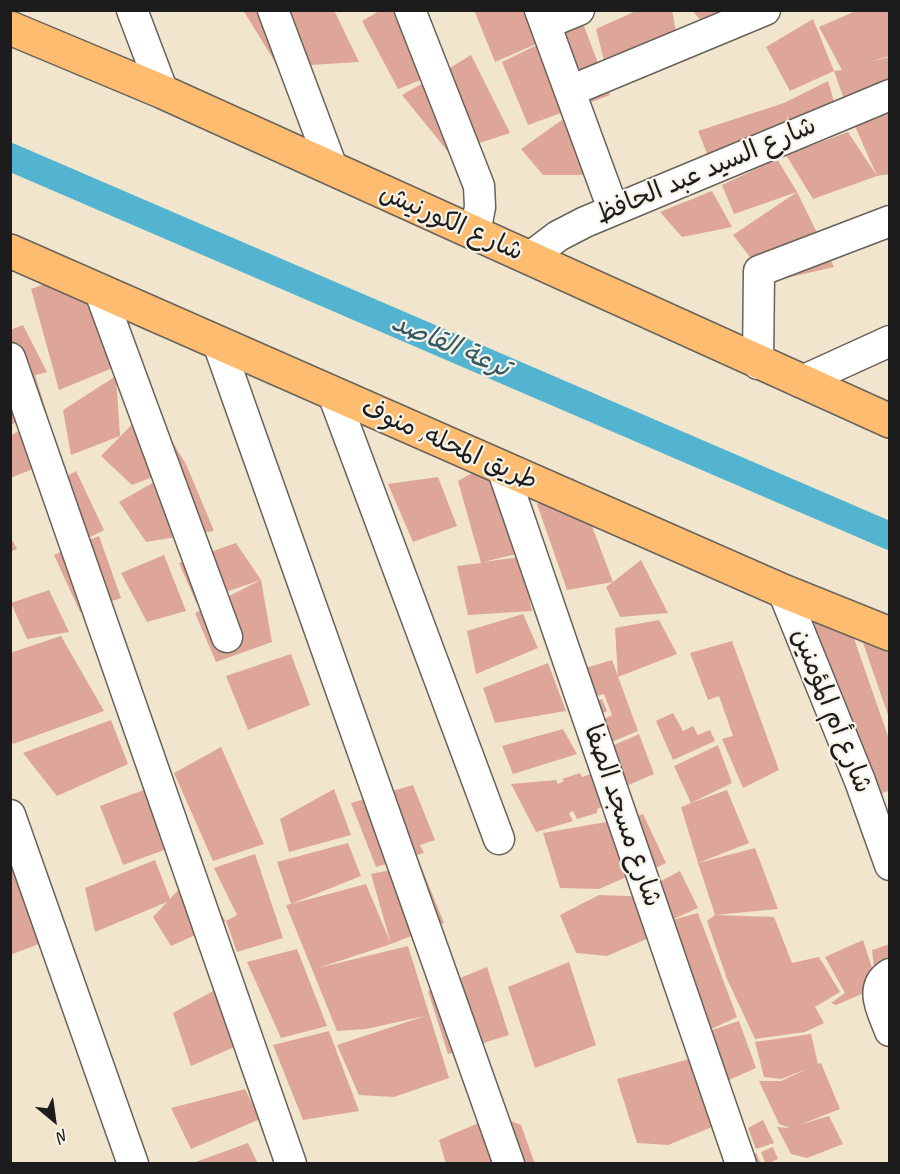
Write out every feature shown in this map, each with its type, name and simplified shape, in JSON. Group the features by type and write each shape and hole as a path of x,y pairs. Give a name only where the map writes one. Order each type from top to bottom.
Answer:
{"main road":[{"name":"شارع الكورنيش","path":"10,28 163,92 476,233 758,364 890,421"},
{"name":"طريق المحله, منوف","path":"10,251 783,591 890,634"}],"street":[{"path":"132,10 163,92"},
{"path":"273,10 333,170"},
{"path":"410,10 479,186 480,207 476,233"},
{"path":"579,10 543,17 613,209"},
{"path":"570,91 765,10"},
{"name":"شارع السيد عبد الحافظ","path":"529,258 558,236 613,209 890,95"},
{"path":"758,364 759,271 890,221"},
{"path":"100,292 227,637"},
{"path":"800,382 890,341"},
{"path":"218,343 509,1164"},
{"path":"10,358 291,1164"},
{"path":"333,394 499,839"},
{"name":"شارع مسجد الصفا","path":"502,468 741,1164"},
{"name":"شارع أم المؤمنين","path":"783,591 860,781 890,865"},
{"path":"10,815 133,1164"},
{"path":"890,974 882,979 877,995 890,1031"}],"building":[{"path":"243,10 334,10 359,62 278,67"},
{"path":"381,10 424,10 448,69 398,89 362,21"},
{"path":"474,10 578,10 610,95 586,104 613,175 543,175 521,149 583,105 528,125 502,62 568,30 495,62"},
{"path":"638,10 672,10 680,55 610,85 596,29"},
{"path":"692,10 738,10 702,22"},
{"path":"858,10 890,10 890,56 868,62 890,57 890,89 846,105 834,71 842,70 819,27"},
{"path":"813,19 834,71 790,91 766,47"},
{"path":"471,55 510,133 449,153 402,95"},
{"path":"828,81 837,112 792,129 786,113 790,130 710,161 698,131 784,103"},
{"path":"890,110 890,174 877,176 854,124"},
{"path":"848,132 877,176 813,199 786,155"},
{"path":"777,159 797,192 734,214 722,185"},
{"path":"712,191 732,227 682,237 660,212"},
{"path":"797,192 834,267 769,282 733,235"},
{"path":"75,273 115,367 59,390 31,289"},
{"path":"23,325 47,372 35,375 46,410 10,425 10,330"},
{"path":"116,376 120,436 71,455 63,410"},
{"path":"150,406 186,464 132,485 101,456"},
{"path":"23,429 38,467 10,478 10,436"},
{"path":"509,452 545,547 483,562 520,557 532,611 468,615 457,566 481,563 458,481"},
{"path":"186,464 214,531 146,542 119,502"},
{"path":"76,471 104,530 69,548 99,536 121,598 80,612 54,555 63,551 40,492"},
{"path":"438,477 457,526 413,542 388,484"},
{"path":"574,478 613,582 567,590 537,504"},
{"path":"10,536 17,549 10,552"},
{"path":"236,543 261,580 196,602 179,563"},
{"path":"164,555 186,611 147,622 121,573"},
{"path":"641,560 668,613 620,617 606,587"},
{"path":"261,580 272,642 216,662 195,613"},
{"path":"49,590 69,632 27,639 11,603"},
{"path":"797,606 850,627 890,742 890,790 874,797"},
{"path":"523,614 538,648 476,674 467,631"},
{"path":"659,620 677,654 618,677 615,628"},
{"path":"859,631 890,644 890,718 889,718"},
{"path":"61,636 104,711 13,744 10,735 10,653"},
{"path":"732,641 779,770 743,788 722,739 733,736 719,696 708,700 690,653"},
{"path":"291,654 310,705 248,730 226,676"},
{"path":"612,660 638,731 602,746 602,720 612,715 604,694 593,697 576,671"},
{"path":"548,663 566,711 495,723 483,688"},
{"path":"602,699 607,711 595,717 591,704"},
{"path":"673,713 683,731 693,726 698,735 710,730 715,741 673,760 656,721"},
{"path":"111,720 128,764 57,796 23,753"},
{"path":"563,729 577,754 513,774 502,746"},
{"path":"639,734 654,774 617,790 605,749"},
{"path":"718,745 732,783 691,803 674,766"},
{"path":"221,747 264,844 213,861 174,773"},
{"path":"580,773 582,777 594,773 608,804 597,809 597,813 577,819 573,811 569,813 573,821 536,832 511,784 556,780 558,784 564,781 562,779"},
{"path":"413,785 435,840 420,845 424,853 376,867 351,803"},
{"path":"334,789 351,835 289,852 280,819"},
{"path":"144,790 175,846 123,865 100,806"},
{"path":"727,790 749,843 698,863 681,807"},
{"path":"643,814 666,863 645,873 626,820"},
{"path":"612,821 638,872 599,889 560,888 543,833"},
{"path":"348,843 361,876 291,904 277,862"},
{"path":"37,844 68,933 10,955 10,855"},
{"path":"755,848 778,909 715,915 698,863"},
{"path":"255,854 283,938 237,952 226,921 237,915 214,868"},
{"path":"155,860 170,899 189,878 226,921 171,946 153,917 167,902 95,932 85,888"},
{"path":"420,864 444,923 391,944 371,874"},
{"path":"680,871 698,908 669,921 647,888"},
{"path":"366,884 391,944 318,968 408,946 449,1078 394,1097 359,1095 337,1045 425,1016 366,1029 337,1031 286,905"},
{"path":"599,895 654,897 658,934 607,956 576,953 560,915"},
{"path":"698,913 737,1017 703,1033 739,1021 756,1068 722,1083 716,1069 722,1066 717,1054 710,1058 680,972 684,970 680,960 676,961 668,935 669,921"},
{"path":"715,915 774,917 792,963 819,957 840,992 815,1007 824,1023 805,1032 755,1039 727,979 707,921"},
{"path":"863,940 875,977 872,950 890,944 890,971 878,987 836,1005 831,1003 845,993 825,957"},
{"path":"297,949 327,1026 281,1038 247,962"},
{"path":"569,962 596,1045 535,1068 508,987"},
{"path":"487,967 509,1035 448,1054 428,991"},
{"path":"215,990 239,1045 191,1066 173,1013"},
{"path":"329,1031 359,1111 303,1120 273,1045"},
{"path":"811,1034 818,1064 821,1063 840,1109 799,1125 829,1116 843,1144 807,1158 791,1154 777,1127 790,1128 779,1124 759,1081 781,1081 807,1069 781,1079 764,1077 755,1042"},
{"path":"704,1055 732,1119 668,1145 637,1143 617,1079"},
{"path":"245,1089 260,1119 191,1149 171,1108"},
{"path":"497,1115 521,1125 535,1164 446,1164 439,1140"},
{"path":"763,1120 774,1143 756,1149 748,1128"},
{"path":"248,1143 258,1164 193,1164 193,1163"},
{"path":"773,1147 778,1159 766,1164 761,1152"},
{"path":"756,1153 761,1164 746,1164 745,1160"}],"waterway":[{"name":"ترعة القاصد","path":"10,157 890,536"}]}
